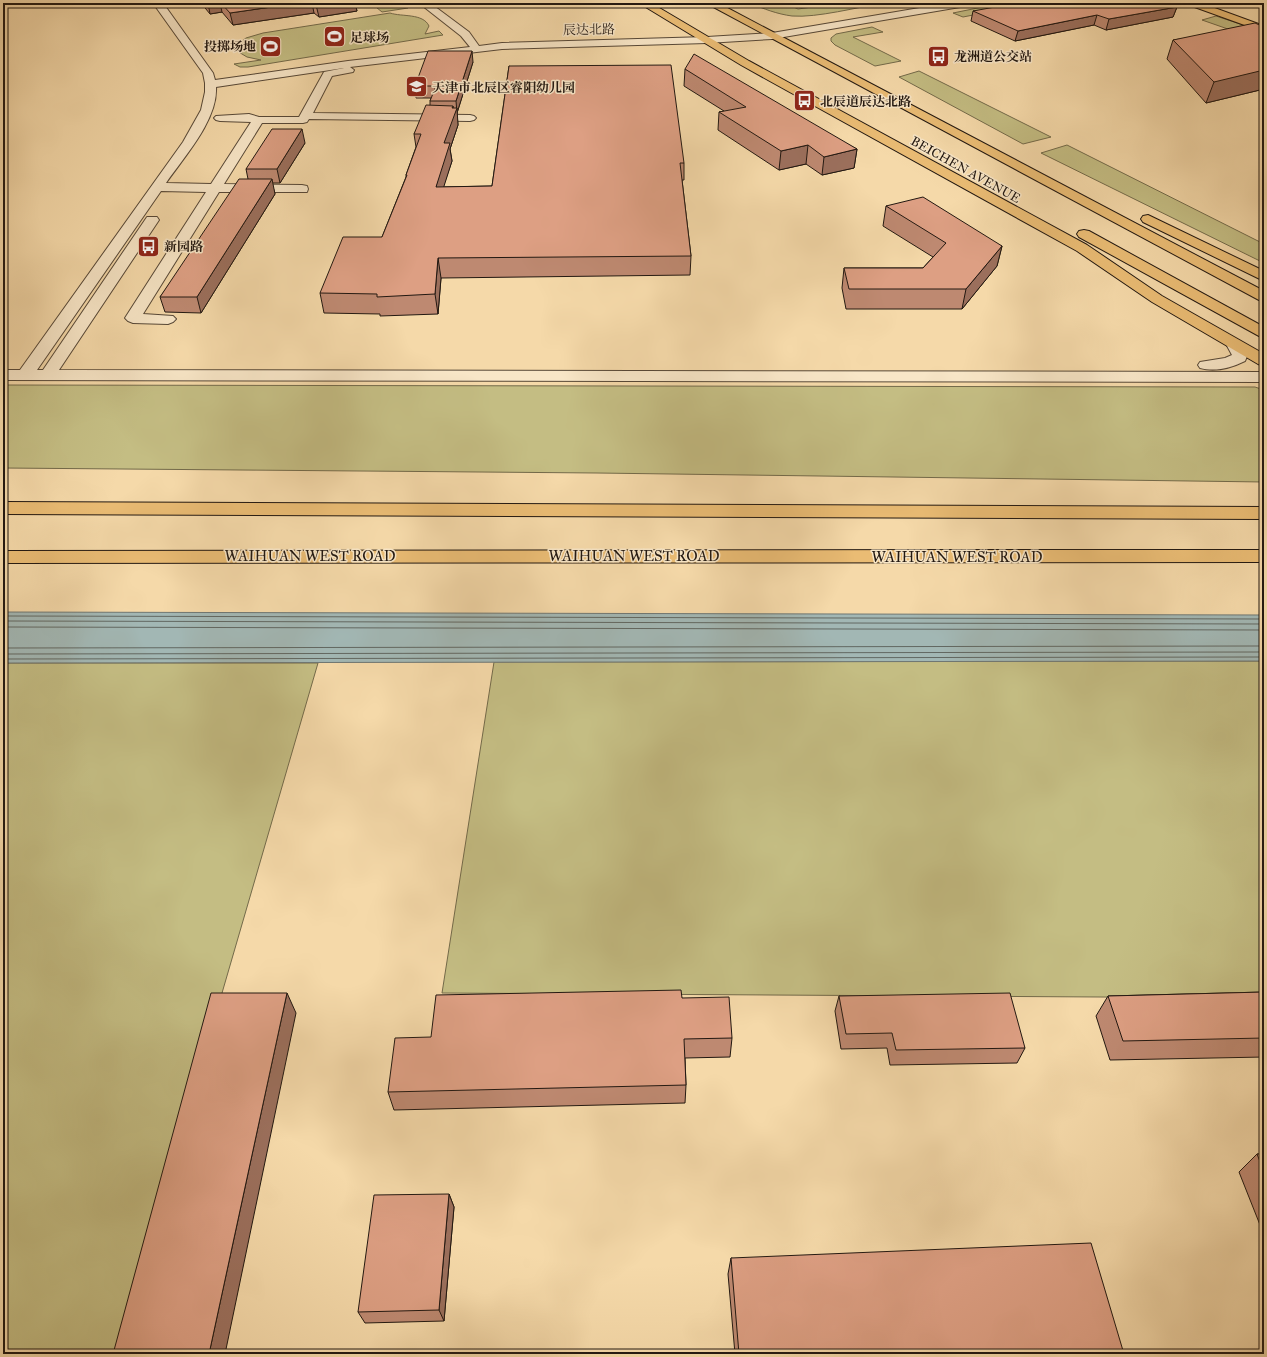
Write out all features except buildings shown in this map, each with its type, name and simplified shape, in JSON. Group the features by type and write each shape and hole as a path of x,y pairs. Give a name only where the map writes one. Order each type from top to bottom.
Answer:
{"main road":[{"path":"644,3 745,63 1082,248 1157,299 1264,361"},
{"name":"BEICHEN AVENUE","path":"711,3 778,30 1264,296"},
{"path":"1192,3 1264,29"},
{"path":"1207,3 1264,23"},
{"path":"778,30 805,39"},
{"path":"725,34 754,50"},
{"path":"955,119 1039,163"},
{"path":"1137,213 1264,277"},
{"path":"1072,227 1264,333"},
{"path":"3,508 1264,512"},
{"name":"WAIHUAN WEST ROAD","path":"3,557 422,556 947,558 1264,556"}],"street":[{"path":"3,375 29,369 204,118 209,105 211,81 204,65 158,3"},
{"path":"424,3 465,34 474,45"},
{"name":"辰达北路","path":"778,30 940,3"},
{"name":"辰达北路","path":"211,81 225,86 346,62 474,45 703,38 725,34 778,30 966,3"},
{"path":"225,86 216,124 249,117 258,120 304,120 328,74 351,70 352,68 346,62"},
{"path":"306,116 470,118"},
{"path":"168,319 133,318 258,120"},
{"path":"52,369 182,176"},
{"path":"157,187 302,189"},
{"path":"52,369 761,362 1212,365 1228,363 1239,358 1240,354 1234,344"},
{"path":"3,363 29,369 1264,377"}],"shaded area":[{"path":"371,3 402,3 408,8 382,12"},
{"path":"750,3 785,3 798,9 840,3 884,3 825,14 792,16 781,14"},
{"path":"1002,3 1012,3 1019,6 963,17 953,13"},
{"path":"390,13 422,19 429,26 425,34 439,31 443,35 248,67 240,67 234,64 261,60 247,57 237,51 238,44 246,38 263,33"},
{"path":"1216,16 1264,32 1248,36 1202,20"},
{"path":"872,27 883,32 853,37 901,61 875,66 835,45 831,41 831,38 836,34"},
{"path":"919,71 1051,137 1023,144 899,77"},
{"path":"1067,145 1264,244 1264,263 1041,153"},
{"path":"3,385 1255,387 1264,390 1264,482 597,473 3,468"},
{"path":"1264,661 1264,998 442,993 494,662"},
{"path":"3,663 318,663 117,1354 3,1354"}],"water":[{"path":"3,612 1264,615 1264,661 3,663"}],"place":[{"name":"足球场","path":"335,37"},
{"name":"投掷场地","path":"271,46"},
{"name":"龙洲道公交站","path":"939,56"},
{"name":"天津市北辰区睿阳幼儿园","path":"417,87"},
{"name":"北辰道辰达北路","path":"804,101"},
{"name":"新园路","path":"149,246"}]}
